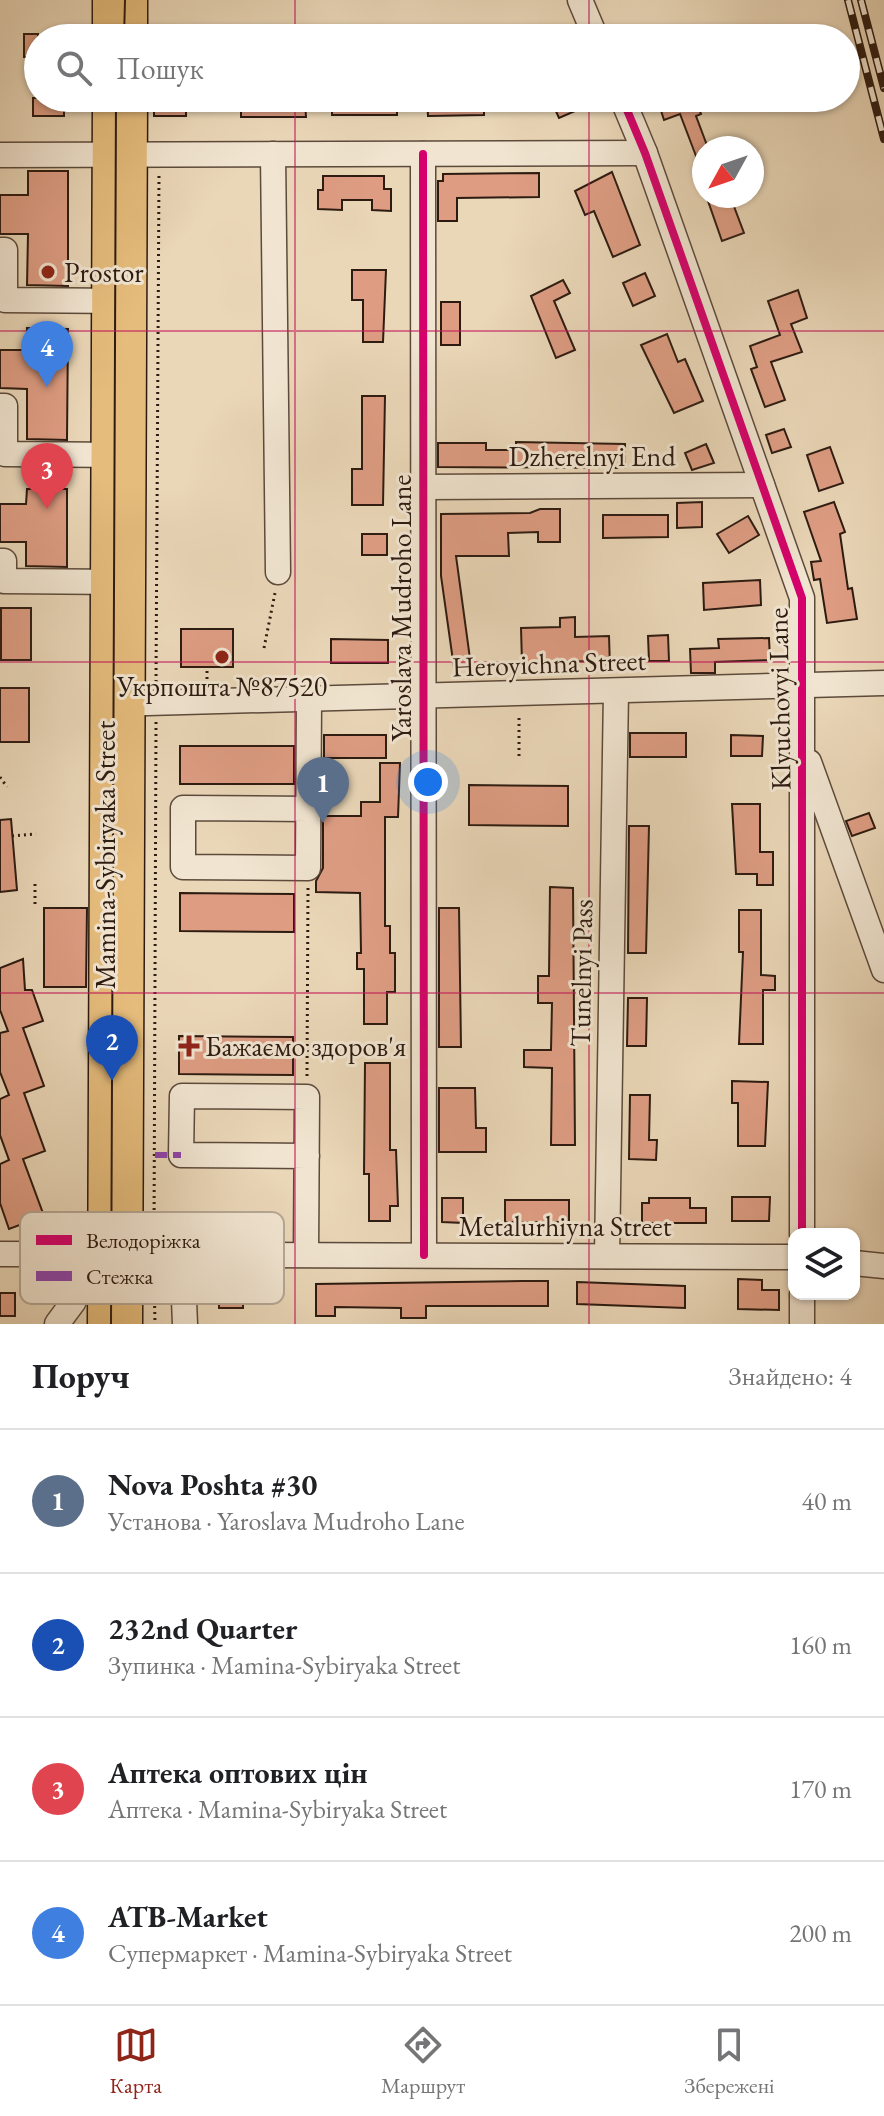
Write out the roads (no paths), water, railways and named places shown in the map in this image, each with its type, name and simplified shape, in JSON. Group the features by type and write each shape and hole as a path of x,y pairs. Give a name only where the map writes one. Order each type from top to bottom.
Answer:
{"main road":[{"path":"108,0 108,24"},
{"path":"132,0 132,24"},
{"name":"Mamina-Sybiryaka Street","path":"111,112 120,154"},
{"name":"Mamina-Sybiryaka Street","path":"103,1212 118,704 120,154 129,112"},
{"name":"Mamina-Sybiryaka Street","path":"103,1304 103,1324"},
{"name":"Mamina-Sybiryaka Street","path":"120,1304 127,1324"}],"street":[{"path":"580,0 590,24"},
{"name":"Klyuchovyi Lane","path":"628,112 802,598 802,1228"},
{"path":"0,155 645,153"},
{"path":"273,154 278,572"},
{"name":"Yaroslava Mudroho Lane","path":"423,154 424,1255"},
{"path":"0,250 5,250 5,300 119,301"},
{"path":"0,406 5,406 5,454 118,455"},
{"name":"Dzherelnyi End","path":"423,487 762,485"},
{"path":"0,561 4,561 4,581 118,582"},
{"name":"Heroyichna Street","path":"118,704 884,683"},
{"name":"Tunelnyi Pass","path":"607,1256 616,691"},
{"path":"308,809 183,808 183,867 308,868 309,700"},
{"path":"803,743 884,970"},
{"path":"306,1254 307,1156 307,1097 182,1096 181,1155 307,1156"},
{"name":"Metalurhiyna Street","path":"0,1254 20,1254"},
{"name":"Metalurhiyna Street","path":"284,1254 788,1257"},
{"path":"860,1264 884,1266"},
{"path":"802,1300 802,1324"},
{"path":"57,1324 72,1304"},
{"path":"184,1304 185,1324"}],"tram line":[{"path":"124,24 125,0"},
{"path":"111,1212 116,112"},
{"path":"111,1304 111,1324"}],"railway":[{"path":"848,0 854,24"},
{"path":"861,0 884,88"},
{"path":"860,46 884,139"}],"place":[{"name":"Prostor","path":"48,272"},
{"name":"ATB-Market","path":"47,387"},
{"name":"Аптека оптових цін","path":"47,509"},
{"name":"Укрпошта №87520","path":"222,657"},
{"name":"Nova Poshta #30","path":"323,823"},
{"name":"Бажаємо здоров'я","path":"189,1046"},
{"name":"232nd Quarter","path":"112,1081"}]}
